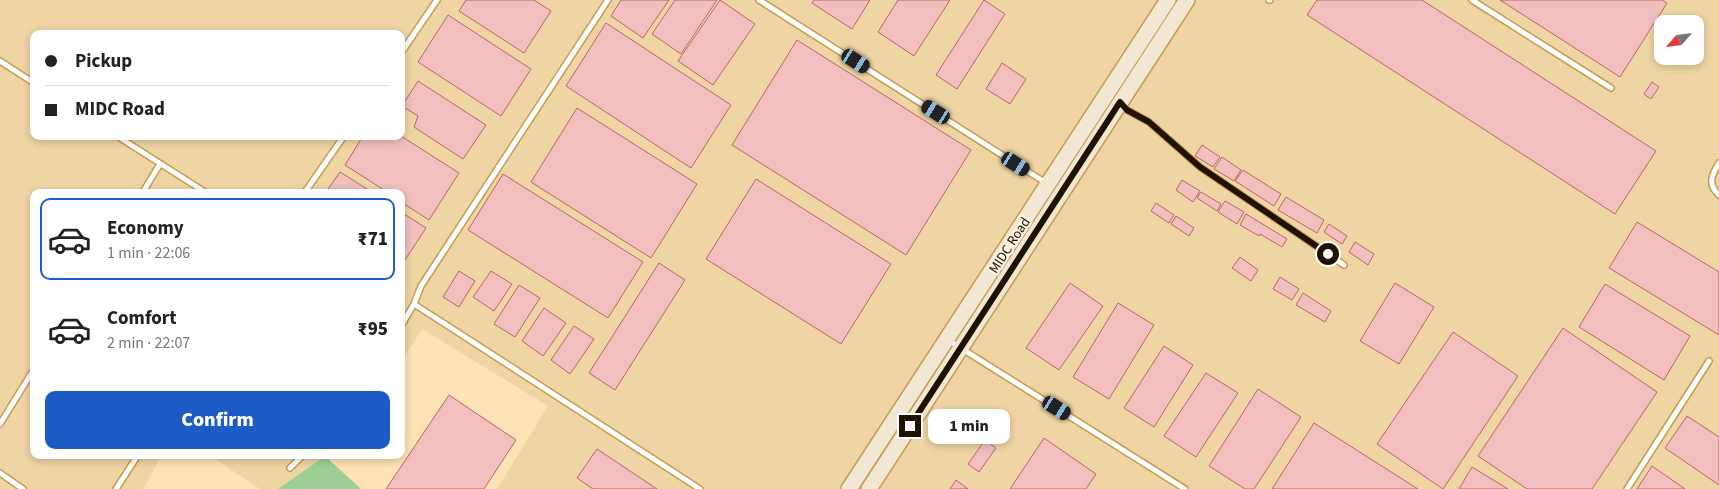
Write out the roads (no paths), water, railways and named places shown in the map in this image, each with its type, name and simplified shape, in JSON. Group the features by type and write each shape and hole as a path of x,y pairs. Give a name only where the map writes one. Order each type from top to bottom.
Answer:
{"street":[{"name":"MIDC Road","path":"869,489 1048,184 1168,0"},
{"name":"MIDC Road","path":"849,489 954,344 1120,102 1187,0"}],"lane":[{"path":"405,46 437,0"},
{"path":"405,319 414,304 421,286 608,0"},
{"path":"759,0 1048,184"},
{"path":"1472,0 1611,88"},
{"path":"0,61 30,80"},
{"path":"1120,102 1127,110 1149,122 1200,167 1344,266"},
{"path":"123,140 200,189"},
{"path":"307,189 341,140"},
{"path":"1719,162 1712,174 1712,184 1719,195"},
{"path":"145,189 160,164"},
{"path":"414,304 700,489"},
{"path":"954,344 1185,489"},
{"path":"1627,489 1709,361"},
{"path":"0,424 30,376"},
{"path":"116,489 135,459"},
{"path":"290,468 299,459"},
{"path":"0,474 23,489"}]}
